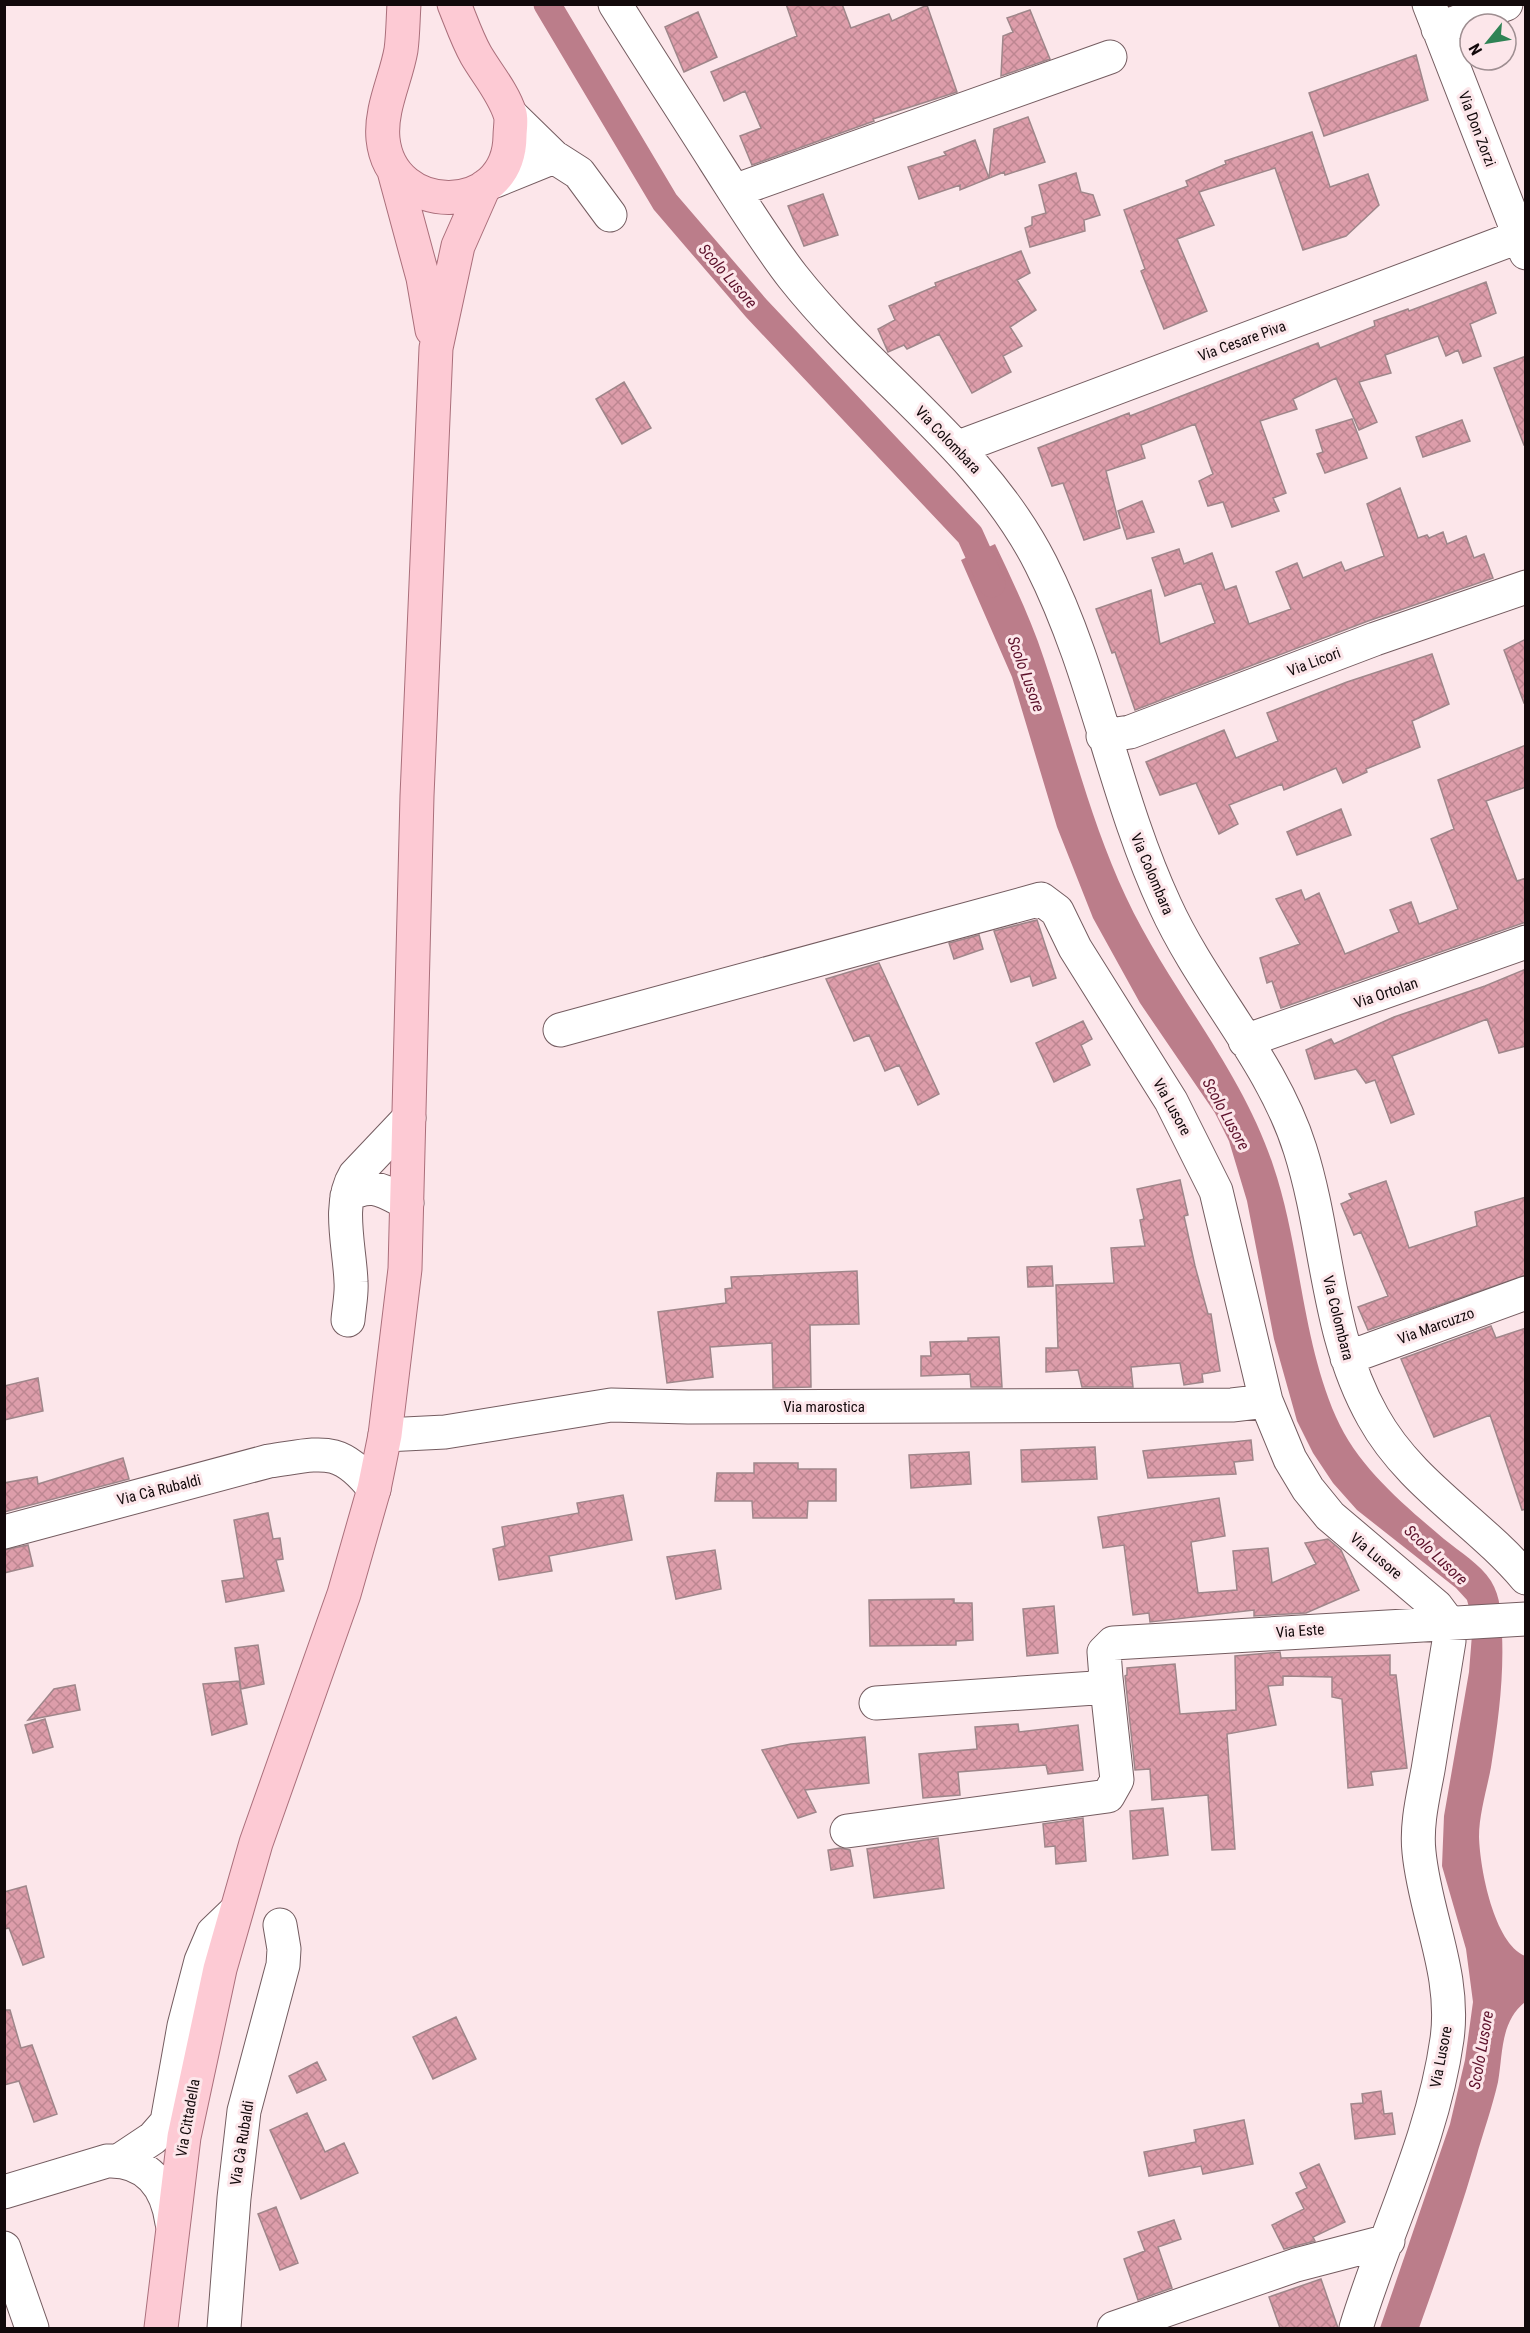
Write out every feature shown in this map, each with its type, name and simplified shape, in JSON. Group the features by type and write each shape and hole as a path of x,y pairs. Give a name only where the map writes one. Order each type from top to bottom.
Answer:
{"main road":[{"path":"404,4 400,51 389,96 383,139 423,278 436,348"},
{"path":"436,348 458,246 489,184 510,153 511,116 475,52 454,4"},
{"path":"394,171 419,193 448,199 474,193 489,184"},
{"name":"Via Cittadella","path":"160,2328 172,2223 196,2073 236,1911 256,1843 344,1594 374,1489 385,1436 405,1269 417,796 436,348"}],"street":[{"path":"1434,17 1506,4"},
{"name":"Via Colombara","path":"624,8 734,191 791,274 872,365 959,447 990,483 1018,522 1041,564 1079,656 1135,837 1166,909 1286,1113 1300,1148 1335,1318 1358,1390 1374,1419 1405,1463 1507,1557 1526,1578"},
{"name":"Via Don Zorzi","path":"1434,17 1524,242"},
{"path":"734,191 1110,57"},
{"path":"511,116 554,157 590,185 610,215"},
{"path":"489,184 554,157"},
{"name":"Via Cesare Piva","path":"959,447 1524,242"},
{"name":"Via Licori","path":"1103,736 1130,732 1376,639 1526,587"},
{"name":"Via Lusore","path":"560,1030 1041,899 1057,911 1075,948 1171,1101 1216,1191 1266,1401 1290,1459 1308,1489 1330,1516 1356,1541 1455,1622 1449,1641 1420,1817 1418,1848 1421,1873 1444,1959 1449,2002 1447,2039 1414,2169 1356,2328"},
{"name":"Via Ortolan","path":"1245,1041 1526,942"},
{"path":"348,1320 351,1285 346,1196 355,1174 409,1118"},
{"path":"346,1196 359,1188 368,1187 380,1189 407,1203"},
{"name":"Via Marcuzzo","path":"1347,1358 1526,1293"},
{"name":"Via marostica","path":"385,1436 445,1432 611,1405 688,1407 1232,1405 1266,1401"},
{"name":"Via Cà Rubaldi","path":"4,1532 269,1461 314,1455 333,1456 349,1461 374,1489"},
{"name":"Via Este","path":"847,1831 1108,1796 1117,1780 1104,1652 1113,1643 1521,1619"},
{"path":"876,1704 1095,1688 1106,1678"},
{"path":"4,2192 107,2161 120,2160 153,2138 167,2122 183,2026 201,1960 213,1933 236,1911"},
{"name":"Via Cà Rubaldi","path":"224,2328 234,2198 244,2111 283,1965 284,1948 280,1925"},
{"path":"120,2160 156,2178 167,2196 172,2223"},
{"path":"1114,2328 1296,2265 1388,2241"},
{"path":"4,2248 32,2328"}],"water":[{"path":"995,544 1039,644 1091,809 1126,897 1143,931 1243,1095 1259,1129 1282,1196 1315,1355 1336,1417 1356,1452 1383,1484 1481,1569 1491,1581 1499,1600 1502,1651 1500,1701 1479,1837 1482,1867 1497,1921 1514,1948 1525,1956 1525,2002 1511,2019 1507,2029 1498,2082 1490,2111 1456,2223 1419,2328 1380,2328 1450,2124 1465,2060 1473,2002 1466,1949 1442,1866 1444,1816 1469,1672 1473,1622 1467,1600 1456,1588 1357,1510 1333,1483 1313,1453 1297,1421 1274,1339 1247,1201 1229,1141 1215,1113 1140,1003 1093,918 1057,827 1012,677 961,560"}],"building":[{"path":"786,4 842,4 851,28 889,14 892,21 927,5 957,92 873,119 874,121 752,165 740,136 761,128 745,91 724,101 711,72 797,36"},
{"path":"1030,10 1050,59 1001,76 1003,36 1013,32 1007,18"},
{"path":"698,12 717,57 684,72 665,27"},
{"path":"1416,55 1428,100 1324,136 1309,93"},
{"path":"1028,117 1045,162 1005,175 1004,172 960,190 960,185 919,199 908,167 946,155 944,152 975,140 989,178 994,129"},
{"path":"1312,132 1330,187 1368,174 1379,205 1346,236 1303,250 1275,168 1199,192 1214,225 1177,239 1207,311 1164,329 1141,271 1145,269 1124,210 1188,186 1186,181 1226,164 1225,161"},
{"path":"1076,173 1081,192 1093,195 1100,215 1084,220 1085,231 1030,247 1025,228 1032,225 1032,217 1046,213 1039,185"},
{"path":"823,194 838,235 804,246 788,206"},
{"path":"1021,251 1030,273 1017,280 1036,310 1010,327 1022,346 1003,356 1011,372 972,393 939,334 907,349 904,345 888,352 878,329 895,320 889,306 936,286 935,283"},
{"path":"1486,282 1496,313 1470,324 1481,356 1463,363 1458,350 1446,356 1438,336 1385,355 1391,373 1359,382 1377,422 1359,430 1336,378 1293,399 1297,409 1260,421 1286,493 1273,498 1279,511 1232,527 1223,502 1208,506 1199,481 1213,474 1195,424 1141,445 1145,458 1106,471 1120,528 1084,540 1063,483 1052,486 1038,448 1129,413 1130,416 1318,343 1320,348 1375,326 1374,321 1408,309 1409,311"},
{"path":"1526,356 1526,444 1524,445 1494,368"},
{"path":"624,382 651,428 622,444 596,399"},
{"path":"1352,419 1367,458 1325,473 1317,454 1323,452 1316,430"},
{"path":"1462,420 1470,441 1423,457 1416,437"},
{"path":"1400,488 1418,538 1427,535 1429,538 1443,532 1447,544 1466,536 1474,558 1484,554 1493,578 1368,621 1135,710 1115,652 1112,653 1096,609 1151,590 1160,644 1215,623 1201,583 1165,596 1152,558 1179,549 1184,564 1212,553 1225,590 1236,586 1249,624 1291,609 1276,572 1297,563 1303,578 1341,562 1345,571 1384,556 1367,504"},
{"path":"1142,501 1154,532 1127,539 1118,511"},
{"path":"1526,639 1526,702 1524,703 1504,650"},
{"path":"1432,654 1449,704 1412,721 1420,747 1366,769 1367,772 1343,783 1336,768 1284,790 1282,784 1229,805 1238,824 1219,834 1196,783 1160,795 1146,762 1224,730 1236,758 1278,741 1267,713 1347,682"},
{"path":"1526,745 1526,787 1486,801 1517,881 1526,878 1526,922 1281,1008 1272,981 1267,983 1260,958 1300,944 1276,899 1301,890 1305,900 1319,893 1345,954 1399,932 1390,910 1411,902 1419,924 1458,909 1431,839 1454,829 1438,780"},
{"path":"1341,809 1351,835 1297,855 1287,832"},
{"path":"1037,920 1056,978 1033,986 1030,976 1011,982 994,931"},
{"path":"979,935 983,949 954,959 949,943"},
{"path":"879,963 939,1094 918,1105 899,1065 885,1071 869,1035 854,1041 826,979"},
{"path":"1526,969 1526,1046 1499,1053 1487,1019 1392,1056 1414,1114 1391,1123 1375,1080 1366,1083 1356,1069 1315,1079 1306,1050 1331,1039 1334,1044 1394,1017 1485,986"},
{"path":"1083,1021 1092,1039 1081,1045 1090,1065 1054,1082 1036,1043"},
{"path":"1180,1180 1188,1215 1184,1216 1208,1314 1211,1314 1220,1371 1202,1374 1203,1382 1184,1385 1180,1363 1131,1367 1133,1387 1082,1387 1078,1370 1046,1372 1046,1348 1058,1348 1056,1285 1114,1283 1111,1248 1145,1246 1140,1220 1144,1219 1137,1189"},
{"path":"1386,1181 1409,1248 1477,1226 1475,1212 1526,1197 1526,1275 1368,1330 1358,1307 1388,1296 1361,1232 1354,1235 1341,1204 1352,1199 1349,1194"},
{"path":"1052,1266 1053,1286 1028,1287 1027,1267"},
{"path":"857,1271 859,1324 810,1325 811,1387 773,1388 772,1343 710,1347 713,1377 667,1383 658,1312 726,1303 725,1289 732,1288 731,1277"},
{"path":"1491,1326 1496,1338 1526,1328 1526,1509 1522,1510 1490,1415 1434,1437 1401,1359"},
{"path":"999,1337 1002,1387 971,1387 970,1374 921,1376 921,1356 931,1356 930,1342"},
{"path":"38,1378 43,1411 4,1420 4,1386"},
{"path":"1251,1440 1253,1460 1234,1462 1236,1474 1148,1478 1143,1451"},
{"path":"1095,1447 1097,1479 1022,1482 1021,1450"},
{"path":"969,1452 971,1484 911,1488 909,1455"},
{"path":"123,1458 129,1479 4,1512 4,1483 37,1477 38,1484"},
{"path":"754,1463 798,1463 798,1469 836,1469 836,1501 808,1501 807,1518 753,1518 752,1501 715,1501 717,1473 754,1473"},
{"path":"623,1495 632,1540 549,1556 552,1571 499,1580 493,1549 505,1546 502,1527 579,1513 577,1503"},
{"path":"1219,1498 1225,1536 1191,1542 1198,1593 1237,1590 1233,1551 1268,1548 1272,1583 1316,1564 1305,1543 1328,1539 1341,1550 1359,1590 1306,1613 1254,1616 1254,1610 1150,1622 1149,1613 1133,1615 1124,1545 1103,1548 1098,1517"},
{"path":"268,1513 273,1539 280,1538 283,1559 276,1560 284,1591 226,1602 222,1581 244,1578 234,1520"},
{"path":"28,1545 33,1566 4,1573 4,1550"},
{"path":"715,1550 721,1589 676,1599 667,1557"},
{"path":"954,1599 954,1603 972,1603 973,1640 956,1641 956,1645 870,1646 869,1600"},
{"path":"1054,1606 1058,1653 1027,1656 1023,1609"},
{"path":"258,1645 264,1684 241,1689 235,1648"},
{"path":"1280,1652 1281,1658 1390,1655 1390,1675 1396,1675 1407,1768 1371,1772 1373,1785 1348,1788 1342,1699 1332,1697 1332,1677 1283,1676 1283,1685 1268,1686 1276,1725 1227,1734 1235,1849 1212,1850 1208,1795 1152,1800 1150,1769 1135,1770 1125,1676 1127,1668 1175,1664 1180,1714 1236,1710 1235,1656"},
{"path":"239,1681 247,1724 212,1735 203,1684"},
{"path":"75,1685 80,1710 28,1720 54,1689"},
{"path":"45,1719 53,1747 33,1753 25,1725"},
{"path":"1018,1724 1019,1732 1078,1725 1083,1770 1048,1774 1046,1765 958,1772 960,1795 923,1798 919,1754 977,1749 975,1727"},
{"path":"865,1737 869,1783 805,1790 816,1812 798,1818 762,1750 791,1744"},
{"path":"1163,1808 1168,1855 1133,1859 1130,1811"},
{"path":"1083,1818 1086,1861 1056,1864 1055,1846 1045,1847 1043,1824"},
{"path":"938,1838 944,1888 874,1898 867,1849"},
{"path":"840,1848 850,1850 853,1866 831,1870 828,1850"},
{"path":"26,1886 44,1957 23,1965 9,1928 4,1929 4,1892"},
{"path":"4,2010 10,2010 21,2048 32,2045 57,2114 34,2122 19,2081 4,2085"},
{"path":"456,2017 476,2059 433,2079 413,2037"},
{"path":"317,2062 326,2080 297,2093 289,2076"},
{"path":"1381,2091 1384,2114 1392,2113 1395,2134 1355,2139 1351,2104 1363,2103 1362,2094"},
{"path":"307,2113 325,2152 344,2143 358,2173 301,2199 270,2130"},
{"path":"1244,2120 1253,2164 1203,2174 1201,2166 1149,2176 1144,2152 1196,2142 1194,2130"},
{"path":"1319,2164 1345,2222 1313,2237 1315,2241 1284,2249 1272,2225 1304,2209 1296,2193 1307,2188 1300,2173"},
{"path":"276,2207 298,2263 280,2270 258,2214"},
{"path":"1174,2220 1181,2239 1158,2247 1172,2288 1138,2300 1124,2259 1145,2251 1138,2232"},
{"path":"1321,2279 1338,2328 1280,2328 1269,2297"}],"waterway":[{"name":"Scolo Lusore","path":"547,4 665,202 756,308 970,535 992,584"}]}
